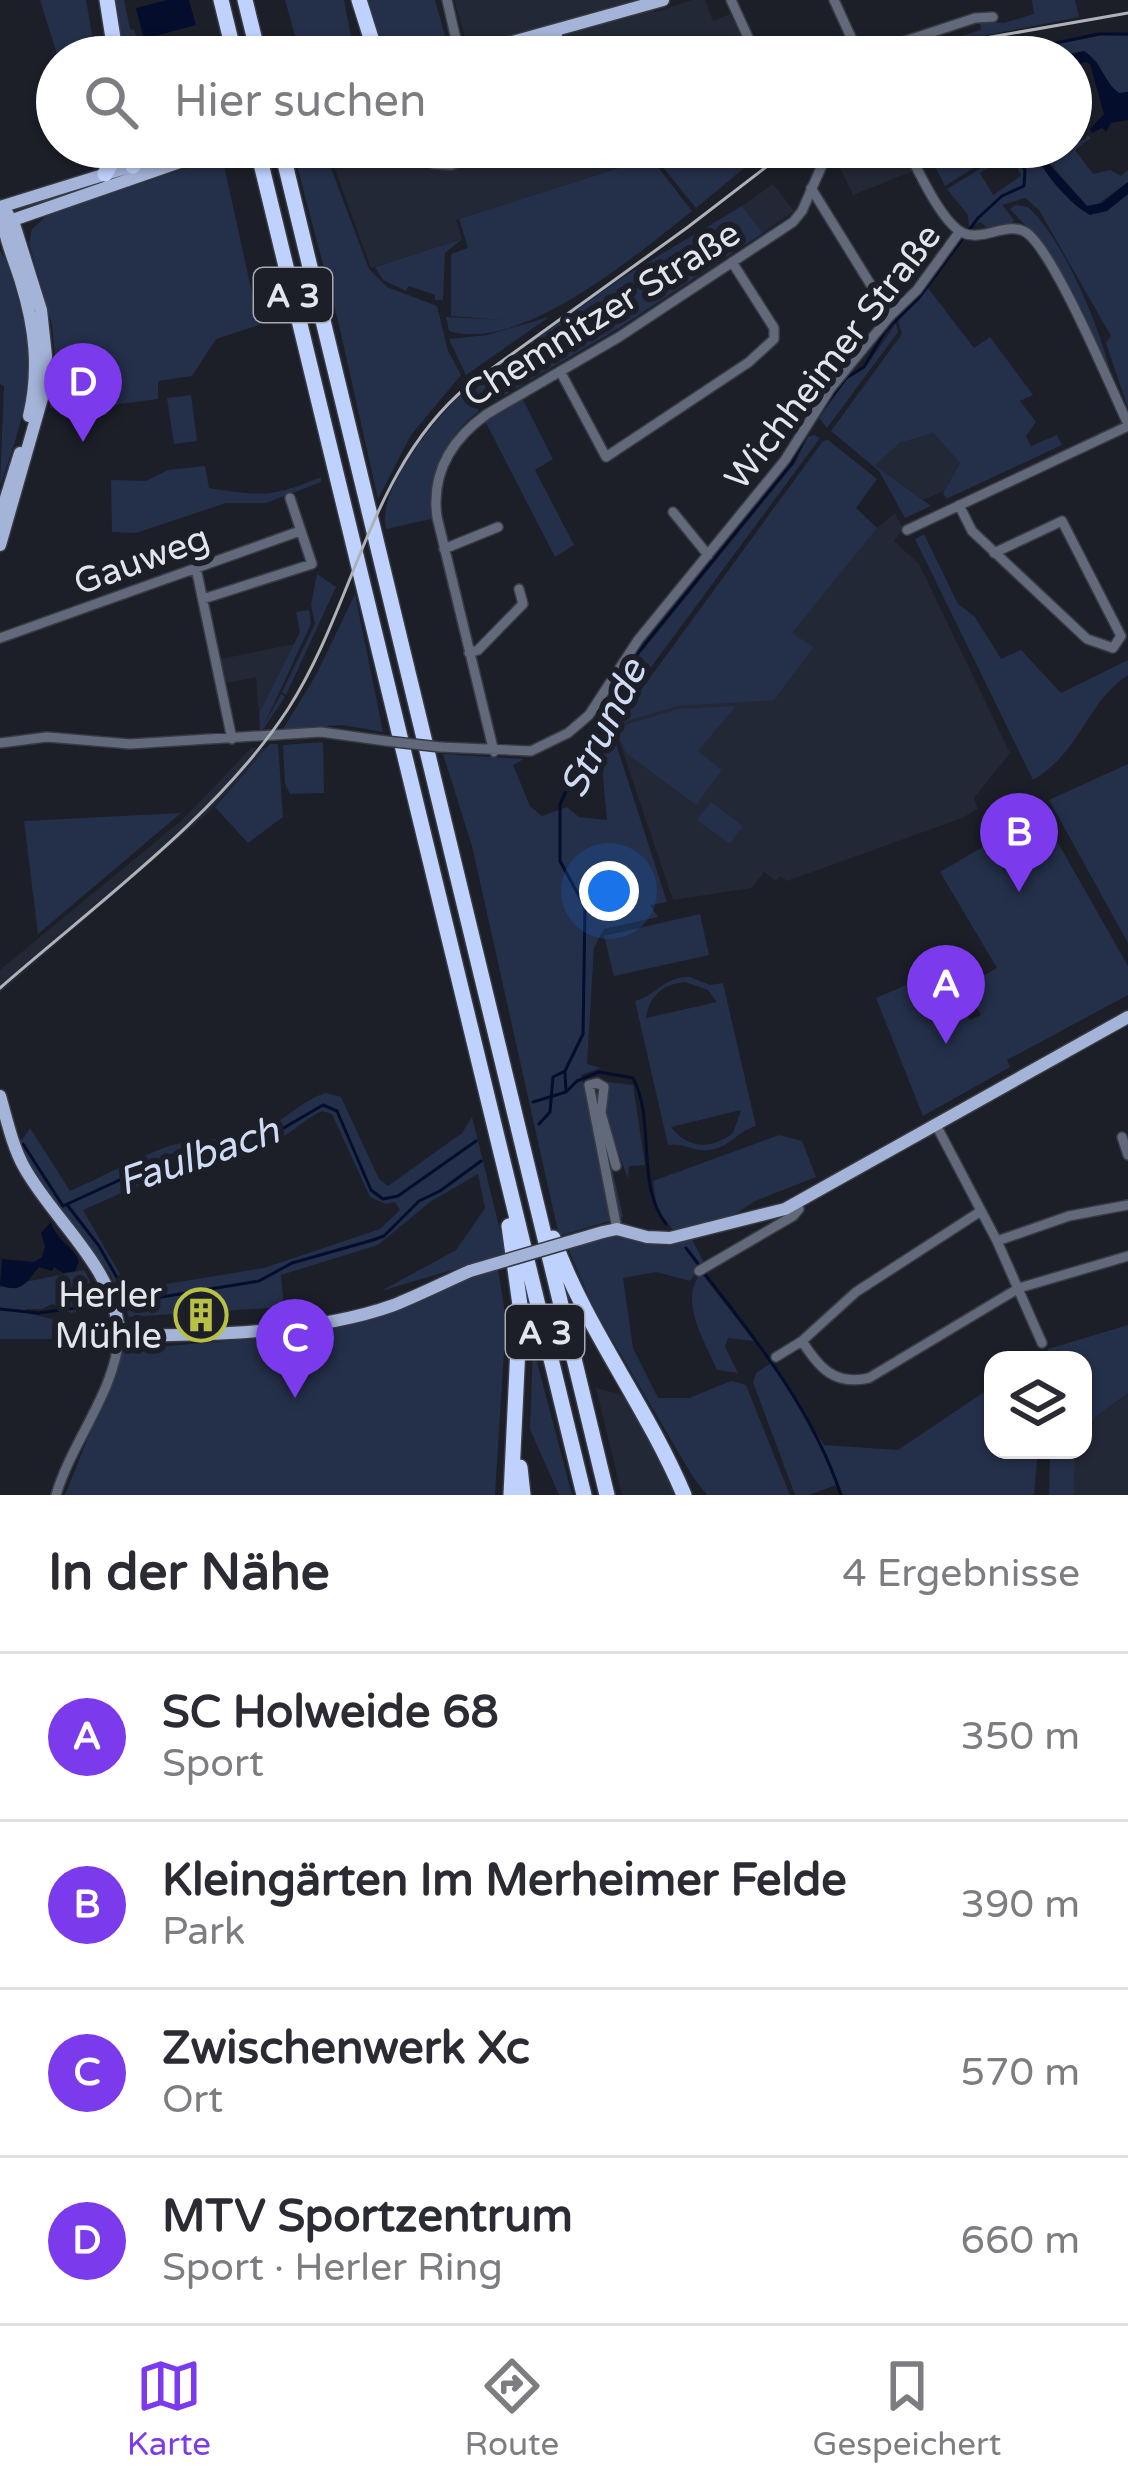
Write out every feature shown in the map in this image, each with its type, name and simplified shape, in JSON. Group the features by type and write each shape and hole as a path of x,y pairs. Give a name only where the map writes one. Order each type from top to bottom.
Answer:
{"highway":[{"path":"107,0 113,36"},
{"path":"221,0 230,36"},
{"path":"245,0 254,36"},
{"path":"355,0 366,36"},
{"path":"105,174 109,168"},
{"name":"A 3","path":"262,168 584,1495"},
{"name":"A 3","path":"286,168 607,1495"},
{"path":"506,1170 506,1210 519,1285 511,1495"},
{"path":"529,1173 572,1289 664,1449 697,1495"},
{"path":"517,1404 523,1495"},
{"path":"664,1449 684,1495"}],"main road":[{"path":"543,36 662,0"},
{"path":"550,36 559,32"},
{"path":"0,517 36,381 33,324 2,207 122,168"},
{"path":"5,222 45,209 127,168"},
{"path":"12,250 45,209"},
{"path":"0,545 45,376 44,328 12,250"},
{"path":"0,1096 4,1124 24,1167 103,1278 115,1307 119,1336 204,1335 330,1322 392,1305 470,1271 610,1230 670,1238 759,1217 796,1204 1128,1017"}],"street":[{"path":"447,0 455,36"},
{"path":"731,0 747,36"},
{"path":"834,0 851,36"},
{"path":"921,36 993,17"},
{"path":"559,32 560,36"},
{"path":"802,211 820,168"},
{"path":"917,168 933,197 963,233"},
{"path":"811,186 890,316"},
{"name":"Chemnitzer Straße","path":"494,752 444,549 435,492 450,451 471,425 732,262 785,227 811,203 819,203"},
{"name":"Wichheimer Straße","path":"0,743 47,737 130,744 321,732 521,753 556,740 590,716 638,640 784,460 817,406 963,233 1017,229 1030,236 1046,256 1128,425"},
{"path":"606,457 749,362 774,339 774,328 732,262"},
{"path":"560,370 614,470"},
{"path":"907,530 1128,425"},
{"path":"203,599 312,564 290,498"},
{"path":"959,506 972,531 994,553 1087,639 1113,648 1121,636 1062,520 994,553"},
{"path":"673,512 708,555"},
{"path":"444,549 497,527"},
{"name":"Gauweg","path":"0,638 300,531"},
{"path":"196,568 232,740"},
{"path":"469,653 525,609 519,589"},
{"path":"610,1230 589,1085 604,1087 601,1113 616,1166"},
{"path":"936,1125 997,1241 1042,1343"},
{"path":"1122,1138 1128,1155"},
{"path":"702,1269 793,1216 799,1208 796,1204"},
{"path":"997,1241 1069,1216 1128,1205"},
{"path":"776,1357 856,1292 981,1211"},
{"path":"802,1340 827,1373 848,1381 869,1378 1018,1288 1128,1256"},
{"path":"56,1495 115,1365 119,1336"}],"shaded area":[{"path":"40,0 86,0 92,36 51,36"},
{"path":"111,0 124,0 130,29 138,36 117,36"},
{"path":"189,0 196,25 143,36 136,8"},
{"path":"285,0 344,0 351,36 295,36"},
{"path":"367,0 435,0 445,36 380,36"},
{"path":"454,0 650,0 655,12 705,0 713,21 730,14 741,36 465,36"},
{"path":"1032,0 1075,0 1079,17 962,36 981,30 980,21 1004,23 1034,14"},
{"path":"1128,36 1128,92 1111,87 1092,60 1092,37"},
{"path":"1092,58 1119,93 1128,92 1128,120 1111,123 1106,132 1102,128 1092,133 1104,114"},
{"path":"186,168 225,168 259,325 216,339 192,376 158,381 158,399 112,405 107,415 50,408 55,355 52,325 29,243 32,229 47,215"},
{"path":"298,168 331,168 369,269 387,287 437,306 448,351 461,375 411,435 378,499"},
{"path":"335,168 617,168 456,220 462,239 371,268"},
{"path":"618,168 658,168 692,211 577,295 509,328 478,334 449,331 446,317 503,320 451,316 451,254 468,248 459,219"},
{"path":"664,168 744,168 696,208"},
{"path":"912,168 913,171 853,195 841,169"},
{"path":"936,168 974,168 945,186"},
{"path":"981,168 988,168 980,173 993,195 1021,176 1018,168 1044,168 1080,209 1107,211 1128,194 1128,408 1106,343 1111,336 1039,210 1025,198 1002,205 1014,220 1012,224 986,227 981,222 969,228 968,215 947,189"},
{"path":"1043,168 1052,168 1087,206 1102,203 1128,182 1128,194 1107,211 1090,215"},
{"path":"1054,168 1088,168 1093,174 1110,170 1121,176 1128,170 1128,182 1095,206 1087,206"},
{"path":"773,184 794,211 763,233 742,206"},
{"path":"742,206 763,233 619,328 486,406 475,390 491,371 623,277"},
{"path":"1028,207 1042,222 1069,265 1092,316 1113,384 1029,229 1010,209"},
{"path":"462,239 445,253 443,300 383,280 375,267"},
{"path":"0,251 23,322 28,373 20,424 0,486 4,386 0,384"},
{"path":"928,288 974,348 990,337 1033,395 1020,401 1036,422 1026,436 1031,446 1057,435 1062,445 946,499 943,493 960,463 933,433 900,443 875,465 931,506 905,518 879,471 831,431 902,334 898,321"},
{"path":"549,317 466,375 449,339 487,335"},
{"path":"896,323 898,332 827,428 819,418 847,379 865,368"},
{"path":"467,389 479,411 441,458 432,487 431,519 386,529 385,513 399,474"},
{"path":"191,395 197,441 174,444 167,398"},
{"path":"521,396 553,459 535,470 574,545 555,557 484,419"},
{"path":"933,433 960,463 944,491 923,500 874,464 900,443"},
{"path":"814,435 820,438 612,720 600,720 630,666"},
{"path":"828,440 877,479 856,508 877,528 895,513 903,529 894,541 919,564 1010,753 974,798 978,809 962,818 787,881 780,876 776,881 764,872 752,888 673,900 615,728"},
{"path":"828,440 877,479 856,508 877,528 792,633 814,647 774,700 678,706 616,724 823,441"},
{"path":"205,466 209,488 227,491 266,493 321,477 321,482 266,503 226,503 136,533 112,532 111,480 146,481 168,470"},
{"path":"924,534 958,604 975,617 1001,659 1021,650 1061,693 1128,660 1128,675 1101,700 1062,756 1033,780 915,539"},
{"path":"317,574 336,587 286,695 282,692 315,624 311,605"},
{"path":"355,594 383,732 342,725 283,729 316,675"},
{"path":"309,610 311,624 264,725 281,694 285,697 264,728 260,730 259,714 300,632 296,612"},
{"path":"294,644 259,714 256,677 226,683 221,659"},
{"path":"736,706 698,751 722,770 696,805 626,753 615,728 678,709"},
{"path":"598,725 611,728 667,902 650,905 658,917 604,929 594,948 587,1064 601,1068 581,1075 584,1088 594,1088 623,1217 559,1236 472,846 443,754 524,759 513,765 530,806 542,816 567,807 579,817 607,820"},
{"path":"323,742 324,793 290,794 283,745"},
{"path":"270,744 278,744 283,817 248,843 215,807"},
{"path":"251,748 267,748 208,813 0,993 0,970 182,820"},
{"path":"1128,764 1128,943 1049,800"},
{"path":"711,802 743,826 730,844 697,820"},
{"path":"181,813 38,934 24,821"},
{"path":"1041,813 1128,966 1128,995 1007,1060 1010,1067 923,1116 876,998 941,970 970,1020 981,1015 965,986 997,968 940,872"},
{"path":"700,914 709,955 614,976 604,936"},
{"path":"681,978 723,983 756,1126 709,1150 668,1145 635,1001","holes":["685,982 708,990 717,1002 646,1018 658,992","741,1110 733,1133 708,1144 685,1140 671,1127"]},
{"path":"607,1082 633,1085 645,1165 629,1166 628,1179 604,1112"},
{"path":"326,1093 341,1097 379,1179 388,1186 462,1133 472,1117 506,1254 381,1291 456,1250 485,1208 478,1174 430,1202 378,1245 281,1275 284,1307 129,1317 110,1274 24,1159 19,1144 30,1128 70,1191 166,1147 262,1131","holes":["322,1111 332,1114 370,1197 386,1204 395,1202 400,1210 380,1229 264,1268 129,1290 83,1210 180,1167 179,1158 273,1141"]},
{"path":"779,1135 802,1141 816,1177 755,1201 734,1215 673,1230 657,1209 653,1181"},
{"path":"51,1222 79,1261 75,1271 39,1267 18,1287 0,1285 2,1259 34,1262 42,1257 41,1233"},
{"path":"619,1235 658,1244 692,1239 704,1263 690,1281 656,1272 623,1278 633,1348 658,1398 689,1398 731,1381 746,1385 790,1495 707,1495 693,1477 594,1309 568,1248"},
{"path":"498,1269 506,1320 495,1495 65,1495 123,1350 248,1339 292,1327 330,1324"},
{"path":"84,1270 104,1307 71,1313 52,1304 26,1309 26,1313 53,1319 62,1339 0,1339 0,1287"},
{"path":"701,1273 754,1341 728,1338 725,1347 738,1373 717,1370 701,1334 692,1296"},
{"path":"1128,1325 1128,1393 1092,1423 1092,1351 1048,1349"},
{"path":"533,1347 572,1495 559,1495 530,1429"},
{"path":"771,1363 824,1445 898,1450 984,1392 984,1459 1037,1459 1034,1495 843,1495 836,1485 795,1495 753,1382 756,1373"},
{"path":"596,1388 626,1396 680,1495 622,1495"},
{"path":"1128,1393 1128,1495 1074,1495 1075,1459 1092,1459 1095,1417"},
{"path":"1050,1459 1075,1459 1074,1495 1049,1495"}],"waterway":[{"name":"Strunde","path":"1089,36 1128,34"},
{"name":"Strunde","path":"824,407 846,378 864,367 885,331 918,299 978,218 1002,196 1024,186 1024,168"},
{"name":"Strunde","path":"539,1124 550,1112 553,1077 565,1071 583,1034 585,907 560,861 560,804 628,665 792,463 804,438"},
{"name":"Faulbach","path":"533,1102 566,1092 577,1081 599,1072 633,1078 644,1113 651,1190 666,1224"},
{"path":"565,1073 566,1092"},
{"name":"Faulbach","path":"23,1144 63,1206 174,1155 211,1144 270,1136 323,1105 337,1111 371,1190 383,1199 398,1196 476,1141"},
{"name":"Strunde","path":"68,1206 99,1246 131,1302 259,1281 292,1263 384,1236 419,1201 481,1161"},
{"name":"Faulbach","path":"686,1248 699,1265"},
{"name":"Faulbach","path":"704,1273 800,1406 841,1495"},
{"name":"Strunde","path":"0,1309 38,1313 106,1304"}],"tram line":[{"path":"997,36 1128,13"},
{"path":"0,988 192,822 260,748 311,669 386,496 408,455 436,418 469,385 765,168"}],"place":[{"name":"MTV Sportzentrum","path":"83,442"},
{"name":"Kleingärten Im Merheimer Felde","path":"1019,892"},
{"name":"SC Holweide 68","path":"946,1044"},
{"name":"Herler Mühle","path":"201,1315"},
{"name":"Zwischenwerk Xc","path":"295,1398"}]}
